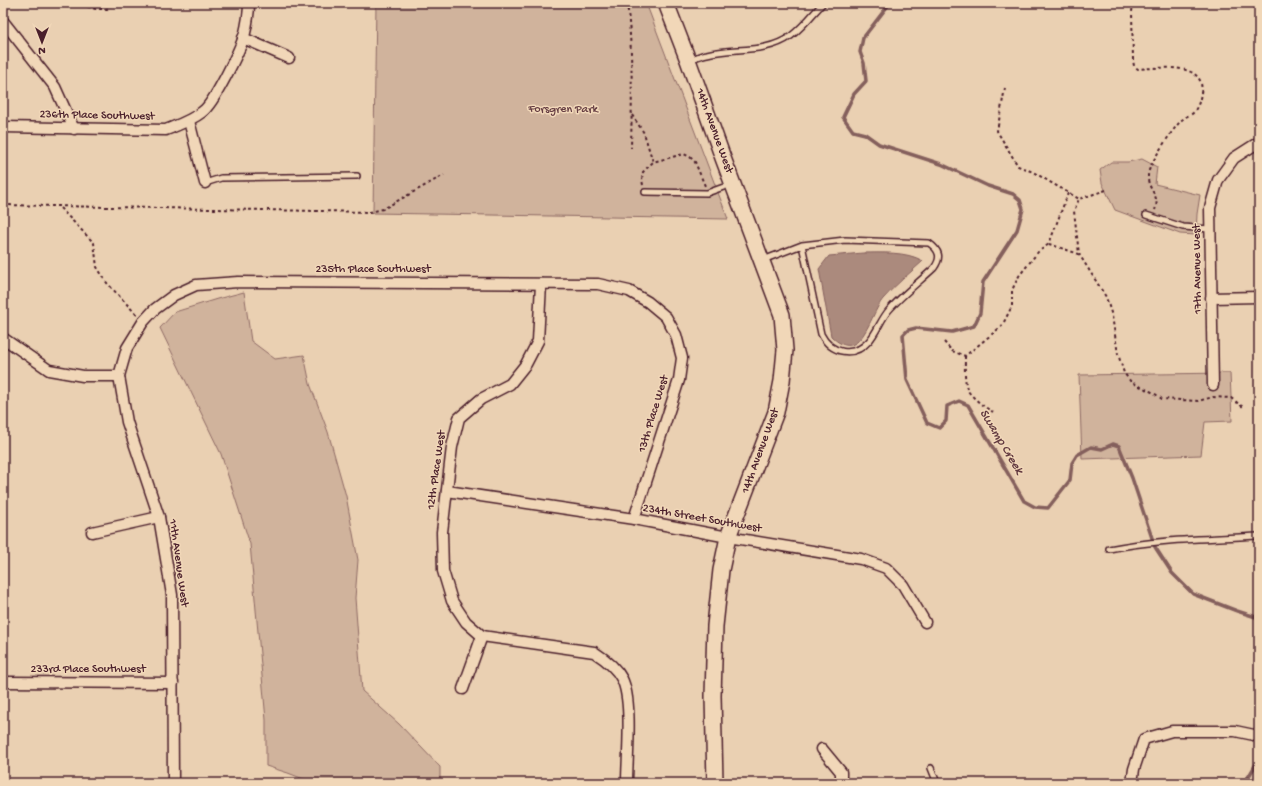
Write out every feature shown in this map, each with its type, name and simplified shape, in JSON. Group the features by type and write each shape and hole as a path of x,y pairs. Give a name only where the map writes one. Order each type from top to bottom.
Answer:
{"street":[{"name":"236th Place Southwest","path":"3,127 166,130 189,120 204,112 217,94 243,38 249,14 249,3"},
{"name":"14th Avenue West","path":"666,3 782,314 785,350 782,381 776,412 728,537 721,570 715,626 713,696 715,783"},
{"path":"3,21 55,87 74,129"},
{"path":"243,38 289,58"},
{"path":"189,120 205,183"},
{"name":"17th Avenue West","path":"1213,385 1210,208 1218,180 1234,158 1259,142"},
{"name":"235th Place Southwest","path":"119,376 127,348 143,322 155,309 174,295 196,285 238,282 598,284 629,290 648,302 666,317"},
{"name":"12th Place West","path":"482,636 466,622 452,601 443,571 442,532 452,447 459,418 481,399 510,384 526,364 538,341 541,284"},
{"path":"1212,298 1259,297"},
{"name":"13th Place West","path":"634,519 680,380 682,358 676,335 666,317"},
{"path":"3,338 49,370 83,376 119,376"},
{"name":"11th Avenue West","path":"119,376 127,422 159,517 172,595 174,783"},
{"name":"234th Street Southwest","path":"446,491 634,519 728,537 861,559 886,568 903,585 925,622"},
{"path":"92,532 159,517"},
{"path":"463,689 482,636 594,652 609,662 622,680 628,702 627,783"},
{"name":"233rd Place Southwest","path":"3,682 173,683"},
{"path":"1132,783 1134,769 1144,739 1172,731 1235,731 1257,736"},
{"path":"822,749 841,772 840,783"}],"lane":[{"path":"688,60 707,53 763,48 775,44 790,36 807,22 823,3"},
{"path":"205,183 221,178 357,176"},
{"path":"645,192 707,193 733,183"},
{"path":"1146,215 1183,226 1210,229"},
{"path":"762,260 802,245 845,240 929,243 935,247 939,262 888,310 870,341 861,348 851,352 840,352 831,348 825,342 821,334 802,245"},
{"path":"1109,549 1129,545 1169,541 1259,536"},
{"path":"931,768 937,783"}],"path":[{"path":"76,3 96,9 107,9 113,3"},
{"path":"627,3 633,74 631,148"},
{"path":"1133,3 1134,66 1138,69 1179,68 1193,73 1200,79 1202,87 1200,103 1193,113 1182,119 1158,151 1152,164 1148,176 1149,186 1156,196 1158,204 1153,217"},
{"path":"1005,88 997,131 1018,166 1033,172 1068,193 1080,198 1106,190"},
{"path":"632,114 644,133 653,162"},
{"path":"645,192 642,180 643,172 653,162 684,154 695,162 700,171 707,193"},
{"path":"3,205 370,212 383,210 444,175"},
{"path":"965,356 1002,326 1012,306 1012,290 1019,276 1038,252 1050,244 1068,193"},
{"path":"1080,198 1074,211 1079,254 1106,297 1112,316 1118,354 1124,373 1131,382 1154,393 1162,399 1198,401 1213,397 1231,398 1242,407"},
{"path":"59,207 94,243 98,267 107,283 143,322"},
{"path":"1050,244 1079,254"},
{"path":"944,342 952,350 965,356"},
{"path":"965,356 967,390 982,405 993,412"}],"green space":[{"name":"Forsgren Park","path":"376,3 646,3 728,219 373,213"},
{"path":"1142,159 1157,167 1155,184 1200,195 1196,235 1180,234 1115,210 1102,183 1100,170 1111,162 1128,162"},
{"path":"244,292 251,341 275,359 304,355 310,384 328,432 346,496 358,560 355,598 362,691 399,724 440,767 440,783 314,783 266,766 266,720 250,544 221,454 160,328 175,312"},
{"path":"1230,373 1232,421 1205,422 1201,455 1082,459 1079,375"}],"shaded area":[{"path":"863,253 902,254 923,261 883,299 863,335 857,342 850,345 841,344 831,336 819,269 829,256"}],"waterway":[{"name":"Swamp Creek","path":"890,3 863,38 860,52 864,63 866,81 854,94 843,117 853,131 865,134 879,144 941,164 988,186 1013,194 1020,200 1023,209 1017,230 983,282 980,313 974,326 952,332 916,328 908,330 903,335 907,380 927,423 939,428 946,421 947,406 959,401 968,405 1024,501 1035,507 1048,508 1070,480 1072,463 1077,455 1091,447 1102,449 1113,444 1119,446 1132,478 1155,547 1172,573 1193,594 1259,618"},
{"name":"Swamp Creek","path":"1243,783 1259,759"}]}
